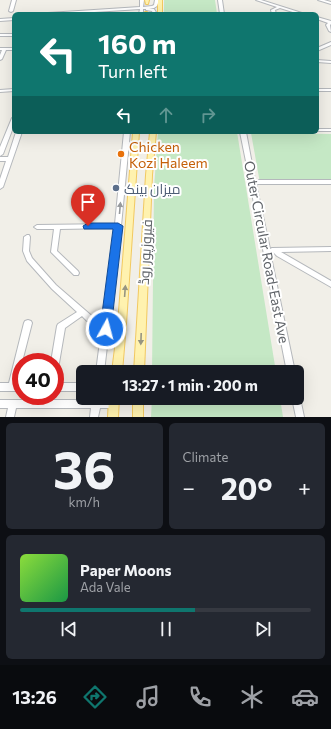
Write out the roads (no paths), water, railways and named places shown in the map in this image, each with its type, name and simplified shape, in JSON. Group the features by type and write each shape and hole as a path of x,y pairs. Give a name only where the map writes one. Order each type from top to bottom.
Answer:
{"main road":[{"path":"160,0 160,12"},
{"name":"فیروزپور روڈ","path":"118,365 136,134"},
{"name":"فیروزپور روڈ","path":"140,365 149,175 153,134"},
{"path":"112,417 114,405"},
{"path":"138,405 138,417"}],"street":[{"path":"11,11 14,0"},
{"path":"141,10 142,0"},
{"path":"141,10 156,6 157,0"},
{"path":"220,0 222,12"},
{"path":"258,0 296,12"},
{"path":"320,0 331,3"},
{"path":"274,12 273,10 280,7"},
{"path":"119,11 128,9"},
{"path":"100,12 128,9 153,10 154,12"},
{"path":"0,19 12,18"},
{"path":"319,19 330,22 328,25 331,30"},
{"path":"0,35 12,35"},
{"path":"319,49 331,43"},
{"path":"0,49 12,49"},
{"path":"0,59 5,49"},
{"path":"319,61 331,62"},
{"path":"0,91 12,90"},
{"path":"319,90 331,90"},
{"path":"0,154 12,124"},
{"path":"319,130 331,130"},
{"path":"0,187 19,134"},
{"path":"101,365 118,226 127,134"},
{"name":"Outer Circular Road-East Ave","path":"243,134 290,365"},
{"path":"0,159 10,159"},
{"path":"252,182 331,182"},
{"path":"36,227 118,226"},
{"path":"57,227 54,252 76,273"},
{"path":"27,237 26,251 29,260 54,287 90,319 106,324"},
{"path":"267,250 331,249"},
{"path":"275,250 279,254 331,284"},
{"path":"57,353 61,326 83,312"},
{"path":"20,353 28,322"},
{"path":"0,386 12,386"},
{"path":"64,386 76,387"},
{"path":"64,402 76,402"},
{"path":"0,404 12,404"},
{"path":"10,417 13,405"},
{"path":"94,417 96,405"},
{"path":"297,405 300,417"}],"place":[{"name":"Chicken Kozi Haleem","path":"121,154"},
{"name":"میزان بینک","path":"116,188"}]}
